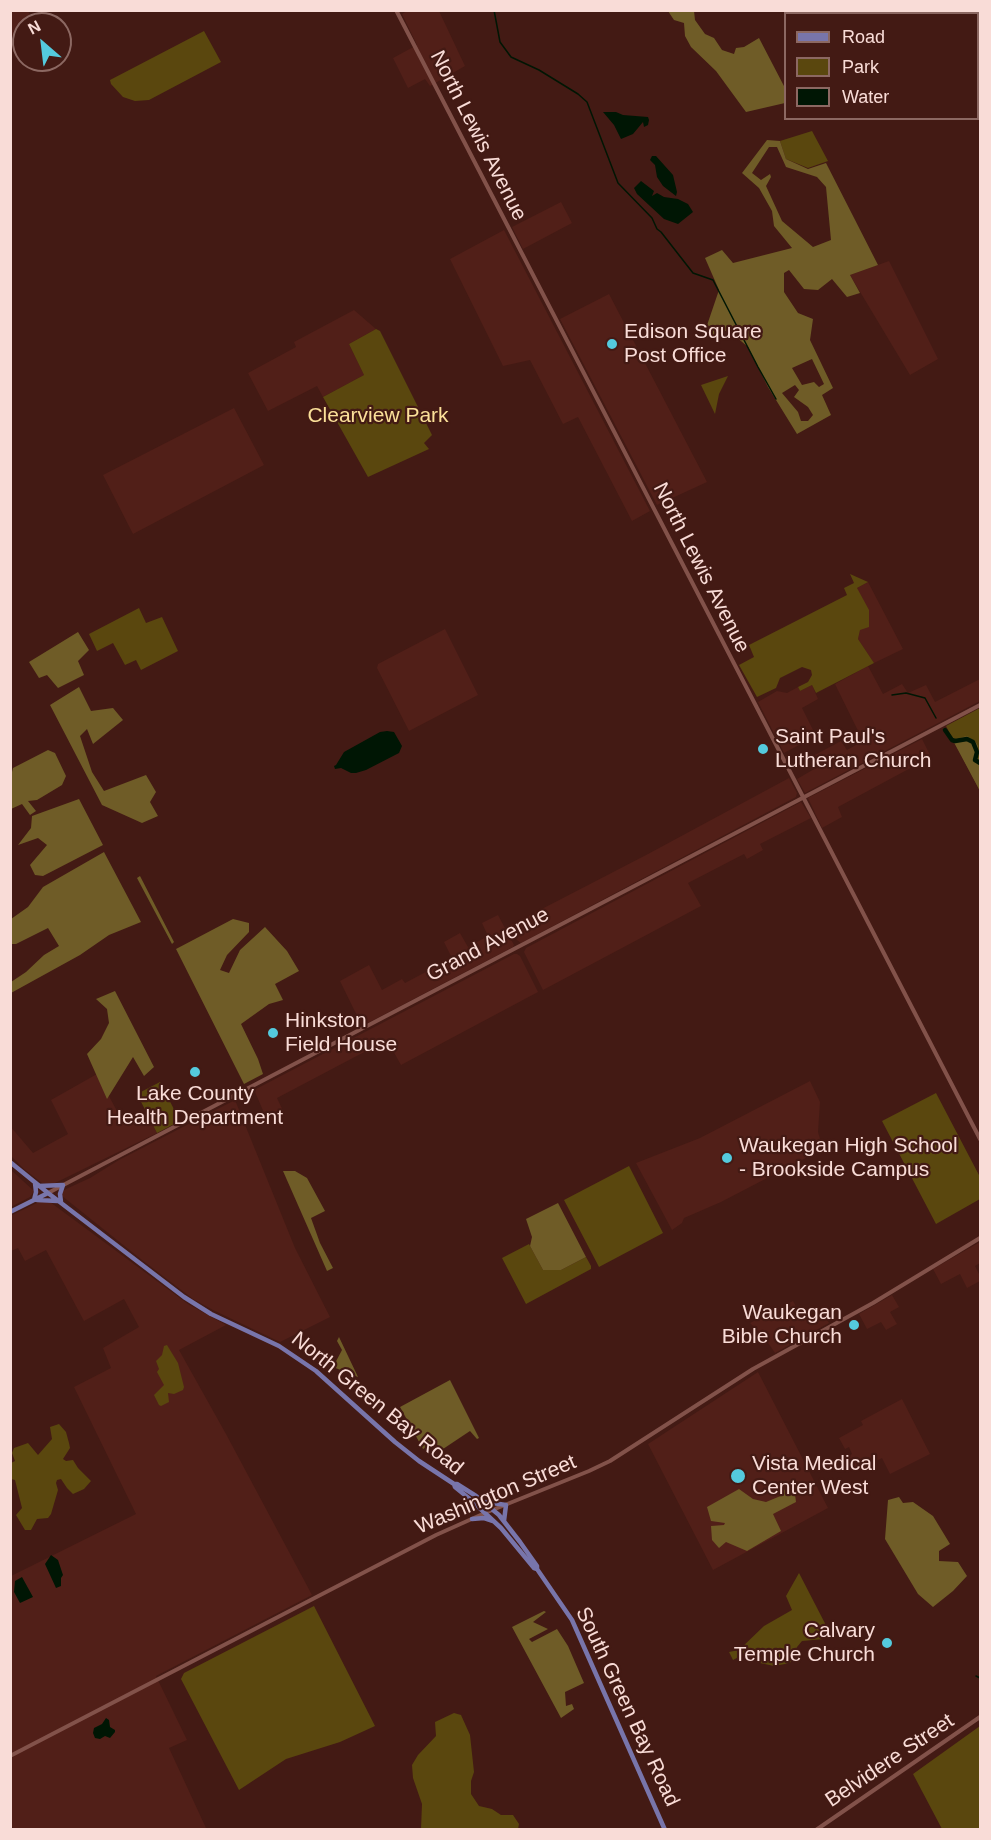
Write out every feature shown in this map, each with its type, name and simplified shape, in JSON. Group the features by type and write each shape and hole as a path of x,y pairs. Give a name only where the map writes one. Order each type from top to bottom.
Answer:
{"main road":[{"name":"North Lewis Avenue","path":"396,10 981,1139"},
{"name":"Grand Avenue","path":"10,1212 981,705"},
{"name":"North Green Bay Road","path":"10,1162 59,1202 195,1304 279,1346 304,1362 330,1382 395,1442 454,1484 485,1513"},
{"path":"36,1184 63,1185 59,1202 34,1200 36,1184"},
{"name":"Washington Street","path":"10,1756 441,1533 610,1461 758,1366 882,1297 981,1238"},
{"name":"South Green Bay Road","path":"454,1484 484,1502 504,1521 563,1606 665,1830"},
{"path":"484,1502 506,1505 504,1521"},
{"path":"472,1519 477,1505"},
{"name":"South Green Bay Road","path":"485,1513 537,1569"},
{"path":"472,1519 484,1518 495,1522"},
{"name":"Belvidere Street","path":"816,1830 981,1717"}],"shaded area":[{"path":"11,10 28,11 12,12 11,37"},
{"path":"407,11 439,11 465,66 430,86 425,79 408,88 393,58 417,45 402,14"},
{"path":"668,11 694,11 695,20 705,34 714,38 722,50 734,54 736,48 744,47 759,38 784,86 784,103 746,112 716,71 691,47 685,36 684,23 674,20"},
{"path":"767,140 780,141 786,159 808,169 826,163 878,265 850,275 860,293 847,297 832,279 818,290 804,289 789,270 784,273 784,292 798,313 813,319 810,340 833,388 822,395 831,415 797,434 768,387 748,347 728,330 702,340 719,290 705,258 722,250 733,263 792,248 774,226 772,211 759,188 742,173","holes":["769,147 777,147 786,167 817,177 826,187 831,240 813,247 782,221 766,186 771,177 770,174 761,180 752,173","812,359 824,384 819,387 814,382 802,385 792,368","795,385 799,390 794,397 808,407 813,415 808,421 801,421 798,412 782,393"]},
{"path":"561,202 572,223 523,249 512,227"},
{"path":"504,230 650,511 632,521 578,417 563,424 530,360 503,366 450,259"},
{"path":"889,261 938,359 910,375 850,275"},
{"path":"609,294 707,482 657,505 560,319"},
{"path":"354,310 376,329 349,344 364,375 323,397 317,386 268,411 248,373 296,347 294,342"},
{"path":"234,408 264,465 133,534 103,475"},
{"path":"868,582 903,649 874,663 858,639 860,630 857,588"},
{"path":"445,629 478,695 409,731 377,668 378,664"},
{"path":"78,632 89,650 78,661 84,675 58,688 47,675 39,678 29,662"},
{"path":"868,666 883,694 902,684 908,693 926,685 935,702 980,679 980,701 805,793 797,779 816,768 811,757 841,741 847,750 863,741 835,684"},
{"path":"812,685 818,699 802,708 816,736 784,753 758,702 777,691 787,693 798,687 800,691"},
{"path":"79,687 91,711 113,708 123,720 93,744 87,729 80,736 92,772 104,791 146,775 156,792 150,802 158,816 142,823 102,805 50,705"},
{"path":"950,735 955,739 967,736 978,746 980,791"},
{"path":"922,739 931,757 838,807 842,817 822,828 808,798"},
{"path":"48,750 55,753 66,776 62,785 37,800 28,801 36,811 30,815 22,804 11,809 13,768"},
{"path":"789,778 797,793 796,797 521,943 509,926 648,854"},
{"path":"79,799 103,845 43,876 35,875 30,865 47,845 38,838 18,845 31,828 32,816"},
{"path":"801,802 811,818 760,844 763,850 747,859 744,854 688,883 701,906 543,990 524,952 526,948"},
{"path":"104,852 141,922 109,935 80,955 11,993 11,982 59,946 48,928 16,944 11,944 11,919 28,907 43,887"},
{"path":"140,876 174,942 172,944 137,878"},
{"path":"498,915 513,947 362,1026 340,981 369,965 382,990 402,979 405,983 452,958 444,942 460,933 468,947 488,936 482,923"},
{"path":"233,919 249,923 249,932 227,955 220,970 229,973 240,950 265,927 287,951 299,971 275,984 283,1000 269,1004 241,1024 263,1074 244,1084 176,949"},
{"path":"514,954 520,956 538,992 401,1065 387,1040 277,1098 284,1113 268,1122 255,1092 256,1089"},
{"path":"115,991 154,1067 144,1076 133,1057 107,1099 87,1054 101,1039 109,1023 107,1009 96,999"},
{"path":"97,1074 124,1124 147,1113 157,1133 53,1184 42,1183 11,1156 10,1126 33,1153 68,1134 51,1100"},
{"name":"Waukegan High School - Brookside Campus","path":"810,1081 820,1102 818,1132 823,1149 721,1202 684,1218 682,1223 672,1230 636,1163 700,1138"},
{"path":"235,1100 295,1248 330,1317 280,1342 193,1299 62,1196 62,1192 66,1189"},
{"path":"10,1169 34,1191 30,1197 11,1207"},
{"path":"283,1171 295,1171 307,1178 325,1211 311,1218 320,1243 333,1268 327,1271"},
{"path":"41,1201 50,1202 188,1304 226,1325 179,1350 312,1595 156,1676 187,1740 169,1748 206,1828 203,1829 14,1830 11,1825 11,1576 136,1514 74,1387 111,1368 103,1348 139,1327 124,1299 84,1321 46,1250 25,1261 18,1248 11,1251 10,1216"},
{"path":"558,1203 586,1257 561,1270 543,1270 530,1246 532,1237 526,1219"},
{"path":"980,1242 980,1263 975,1266 980,1281 967,1288 960,1274 941,1284 933,1269"},
{"path":"892,1295 899,1307 890,1312 897,1324 886,1330 881,1322 867,1329 859,1314"},
{"path":"793,1301 801,1316 810,1311 816,1322 825,1316 829,1323 775,1353 750,1323"},
{"path":"339,1337 358,1377 333,1367 342,1350 337,1341"},
{"name":"Vista Medical Center West","path":"758,1372 828,1508 713,1570 648,1444"},
{"path":"450,1380 479,1438 477,1439 470,1431 443,1449 439,1449 434,1443 423,1449 400,1407"},
{"path":"902,1399 930,1454 890,1474 882,1458 857,1471 849,1456 852,1454 849,1447 845,1449 839,1438 863,1425 861,1421"},
{"path":"794,1487 796,1502 773,1514 781,1531 747,1551 726,1542 719,1548 712,1540 711,1526 725,1523 711,1521 707,1507 739,1489 753,1499 766,1502 783,1495 784,1490"},
{"path":"899,1497 903,1503 913,1502 933,1516 950,1544 939,1551 939,1561 958,1562 967,1576 933,1607 918,1594 885,1539 888,1500"},
{"path":"546,1612 533,1622 548,1629 529,1639 532,1642 557,1629 568,1646 584,1683 565,1692 566,1706 572,1704 574,1709 561,1718 512,1627"}],"green space":[{"path":"204,31 221,62 149,100 135,101 123,97 111,84 110,80"},
{"path":"812,131 828,161 808,168 786,159 780,141"},
{"name":"Clearview Park","path":"376,329 380,331 432,435 424,443 429,449 368,477 323,397 364,375 349,344"},
{"path":"728,376 719,394 715,414 701,385"},
{"path":"850,574 868,582 857,588 869,610 869,627 860,630 858,639 874,663 816,693 812,685 800,691 798,687 808,682 812,675 811,670 802,667 780,678 776,688 757,697 739,665 754,657 749,645 847,595 844,588 854,583"},
{"path":"139,608 146,623 162,617 178,651 141,670 136,660 125,665 113,643 97,651 89,634"},
{"path":"980,708 980,791 946,726"},
{"path":"160,1082 180,1121 157,1133 137,1094"},
{"path":"936,1093 980,1177 980,1199 936,1224 882,1121"},
{"path":"629,1166 663,1233 599,1267 564,1200"},
{"path":"529,1244 543,1270 561,1270 586,1257 591,1269 526,1304 502,1258"},
{"path":"167,1345 178,1363 184,1387 183,1390 174,1394 168,1393 169,1402 161,1406 154,1395 164,1385 157,1372 159,1369 156,1361 162,1355 164,1346"},
{"path":"59,1424 66,1432 70,1448 63,1459 73,1460 91,1481 84,1489 73,1494 61,1479 57,1480 58,1490 51,1514 48,1518 37,1519 31,1530 25,1530 16,1515 22,1508 15,1480 11,1479 11,1463 15,1461 12,1453 14,1448 28,1443 38,1455 52,1439 50,1427"},
{"path":"799,1573 831,1635 824,1639 802,1641 791,1662 785,1664 774,1666 760,1663 746,1653 733,1660 729,1652 739,1650 764,1626 792,1610 786,1596"},
{"path":"314,1606 375,1726 340,1742 286,1759 239,1790 181,1679 184,1673"},
{"path":"454,1713 461,1715 470,1735 474,1772 471,1794 479,1806 492,1809 501,1815 513,1815 519,1824 518,1829 421,1829 422,1804 413,1778 412,1765 436,1736 435,1722"},
{"path":"980,1726 980,1829 942,1829 913,1774"}],"water":[{"path":"603,112 648,117 648,125 644,127 643,122 633,134 621,139 614,125"},
{"path":"652,156 656,156 673,175 676,196 663,186 657,177 655,165 650,160"},
{"path":"641,181 654,191 652,196 657,193 664,197 678,199 688,204 693,212 678,224 664,219 637,194 634,188"},
{"path":"380,732 394,732 402,746 399,753 356,773 341,768 335,769 334,766 344,752"},
{"path":"51,1555 58,1560 63,1575 61,1586 56,1588 45,1564"},
{"path":"22,1577 33,1597 20,1603 14,1592 15,1581"},
{"path":"106,1718 115,1732 110,1738 105,1736 100,1739 95,1738 94,1728 102,1724"}],"waterway":[{"path":"494,10 500,42 511,57 539,70 587,102 618,183 652,218 657,229 693,273 713,280 776,399"},
{"path":"892,695 906,693 925,698 936,718"},
{"path":"945,730 952,740 967,739 973,742 977,752 975,760 980,763"},
{"path":"976,1676 980,1678"}],"place":[{"name":"Edison Square Post Office","path":"612,344"},
{"name":"Saint Paul's Lutheran Church","path":"763,749"},
{"name":"Hinkston Field House","path":"273,1033"},
{"name":"Lake County Health Department","path":"195,1072"},
{"name":"Waukegan High School - Brookside Campus","path":"727,1158"},
{"name":"Waukegan Bible Church","path":"854,1325"},
{"name":"Vista Medical Center West","path":"738,1476"},
{"name":"Calvary Temple Church","path":"887,1643"}]}
